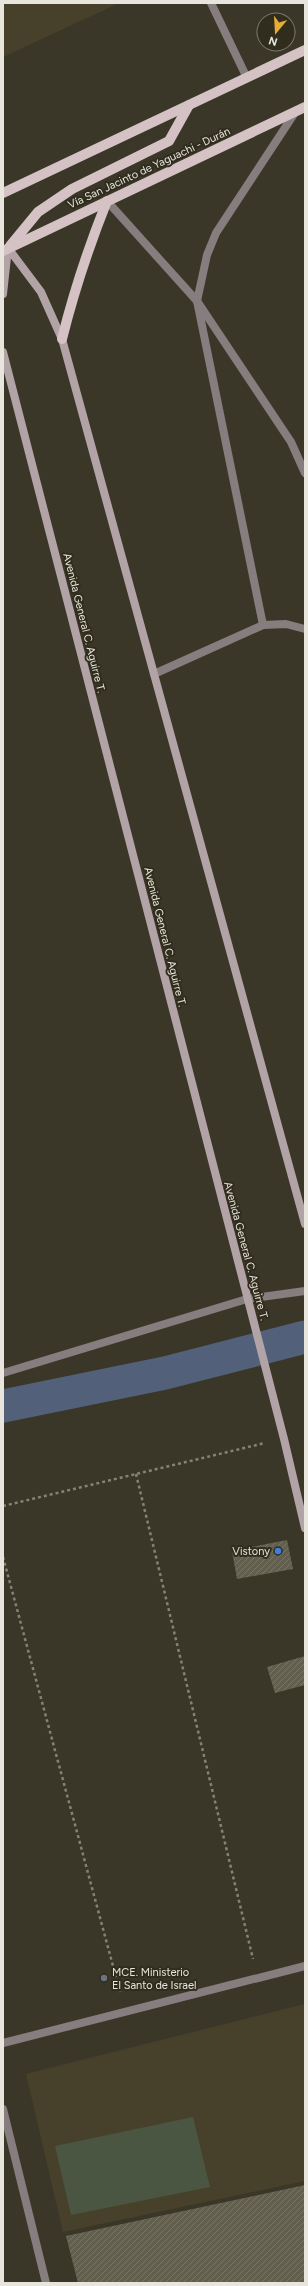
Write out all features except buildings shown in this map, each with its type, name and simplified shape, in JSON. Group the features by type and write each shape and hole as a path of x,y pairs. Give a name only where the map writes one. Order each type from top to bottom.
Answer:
{"main road":[{"path":"3,193 305,50"},
{"path":"5,249 38,212 72,189 169,141 189,105"},
{"name":"Vía San Jacinto de Yaguachi - Durán","path":"5,249 301,109"},
{"path":"62,339 71,300 107,201"}],"street":[{"path":"211,3 247,78"},
{"path":"262,625 197,301 207,255 216,233 301,109"},
{"path":"107,201 197,301 291,442 305,473"},
{"path":"3,294 5,249"},
{"path":"5,249 41,292 62,339 305,1224"},
{"name":"Avenida General C. Aguirre T.","path":"3,352 284,1439 305,1528"},
{"path":"154,674 262,625 286,624 305,629"},
{"path":"3,1373 247,1299 305,1291"},
{"path":"3,2043 305,1966"},
{"path":"3,2109 46,2283"}],"path":[{"path":"3,1506 284,1439"},
{"path":"136,1474 258,1978"},
{"path":"3,1557 126,2012"}],"shaded area":[{"path":"3,3 119,3 3,57"},
{"path":"305,2004 305,2181 63,2232 26,2074"}],"green space":[{"path":"193,2117 210,2187 71,2215 55,2146"}],"waterway":[{"path":"3,1406 165,1373 305,1337"}],"place":[{"name":"Vistony","path":"278,1551"},
{"name":"MCE. Ministerio El Santo de Israel","path":"104,1978"}]}
